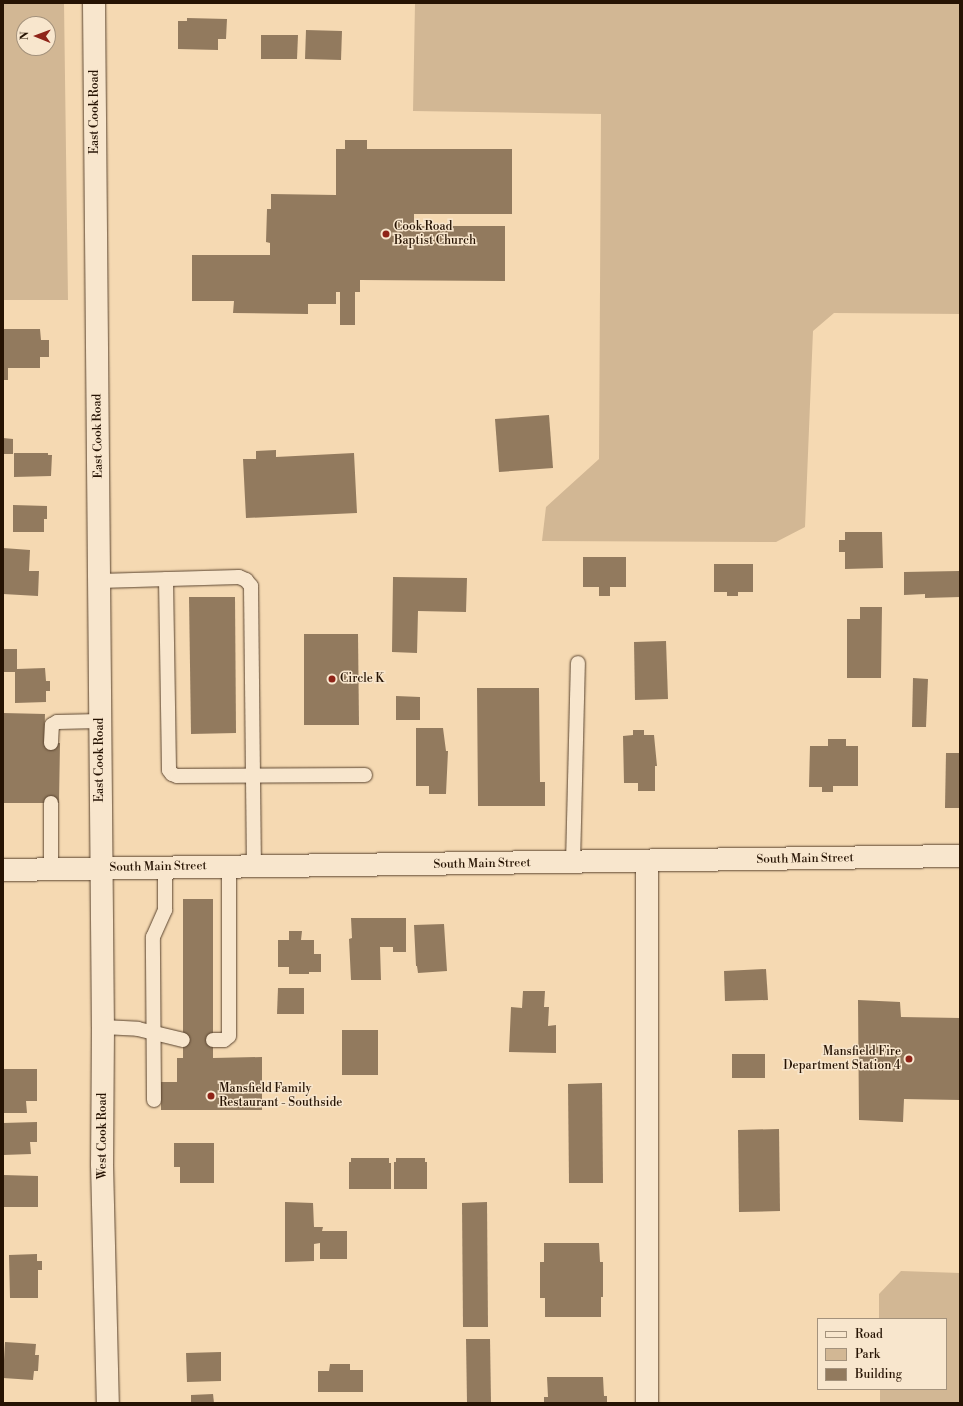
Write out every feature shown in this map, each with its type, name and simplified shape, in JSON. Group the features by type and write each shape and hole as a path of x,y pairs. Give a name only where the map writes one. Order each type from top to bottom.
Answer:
{"street":[{"name":"East Cook Road","path":"94,3 100,868"},
{"name":"South Main Street","path":"3,870 228,866 647,862 960,856"},
{"path":"647,862 647,1403"},
{"name":"West Cook Road","path":"100,868 103,1027 102,1164 108,1403"}],"lane":[{"path":"99,580 239,577 246,580 251,586 254,866"},
{"path":"166,579 169,770 177,776 365,775"},
{"path":"573,863 578,663"},
{"path":"52,743 52,725 56,722 100,721"},
{"path":"51,803 51,869"},
{"path":"213,1040 224,1040 229,1036 228,866"},
{"path":"154,1100 154,937 165,910 165,867"},
{"path":"103,1027 138,1029 183,1040"}],"green space":[{"path":"3,3 64,3 68,300 3,300"},
{"path":"415,3 960,3 960,314 834,313 813,331 805,527 776,542 542,541 546,507 599,459 601,114 413,111"},
{"path":"901,1271 960,1273 960,1403 880,1403 880,1390 947,1390 947,1318 879,1318 879,1294"}],"building":[{"path":"187,18 227,19 226,39 218,39 218,50 178,49 178,21 187,21"},
{"path":"306,30 342,31 341,60 305,59"},
{"path":"261,35 298,35 297,59 261,59"},
{"name":"Cook Road Baptist Church","path":"345,140 367,140 367,149 512,149 512,214 414,214 414,226 505,226 505,281 360,280 360,292 355,292 355,325 340,325 340,292 336,292 336,304 308,304 308,314 233,313 234,301 192,301 192,255 270,255 270,243 266,242 267,209 271,209 271,194 336,195 336,149 345,149"},
{"path":"3,329 40,329 41,340 49,340 49,357 40,357 40,368 8,368 8,380 3,380"},
{"path":"549,415 553,468 499,472 495,419"},
{"path":"3,438 13,439 13,454 3,454"},
{"path":"276,450 276,457 354,453 357,513 246,518 243,459 256,459 256,451"},
{"path":"14,453 48,453 48,455 52,455 51,476 14,477"},
{"path":"13,505 47,506 47,519 44,519 44,532 13,532"},
{"path":"845,532 882,532 883,568 845,569 845,552 839,552 839,540 845,540"},
{"path":"3,548 30,550 29,571 39,571 38,596 3,594"},
{"path":"583,557 626,557 626,587 610,587 610,596 599,596 599,587 583,587"},
{"path":"714,564 753,564 753,592 738,592 738,596 727,596 727,592 714,592"},
{"path":"959,571 960,597 925,598 925,594 904,595 904,572"},
{"path":"393,577 467,578 466,612 418,611 417,653 392,652"},
{"path":"189,597 235,597 236,733 191,734"},
{"path":"860,607 882,607 881,678 847,678 847,619 860,619"},
{"name":"Circle K","path":"304,634 358,634 359,725 304,725"},
{"path":"666,641 668,699 635,700 634,642"},
{"path":"3,649 17,649 17,669 45,668 46,681 50,681 50,691 46,691 46,702 15,703 15,672 3,672"},
{"path":"913,678 928,679 926,727 912,727"},
{"path":"477,688 539,688 540,782 545,782 545,806 478,806"},
{"path":"396,696 420,697 420,720 396,720"},
{"path":"3,713 45,714 44,743 60,743 59,803 3,803"},
{"path":"416,728 443,728 446,751 448,751 446,794 429,794 429,786 416,786"},
{"path":"633,730 644,730 644,735 654,735 657,766 655,766 655,791 638,791 638,783 624,783 623,736 633,735"},
{"path":"828,739 846,739 846,746 858,746 858,786 833,786 833,792 822,792 822,787 809,787 810,746 828,746"},
{"path":"946,753 960,753 960,808 945,808"},
{"path":"183,899 213,899 213,1058 262,1057 262,1110 161,1110 161,1082 177,1082 177,1058 183,1058"},
{"path":"351,918 406,918 406,952 393,952 393,947 380,947 381,980 351,980 349,939 352,938"},
{"path":"444,924 447,971 418,973 416,966 414,925"},
{"path":"289,931 302,931 301,940 314,940 314,954 321,954 321,972 309,972 309,974 289,974 289,967 278,967 278,940 289,940"},
{"path":"766,969 768,1000 725,1001 724,971"},
{"path":"278,988 304,988 304,1014 277,1014"},
{"path":"523,991 545,991 544,1007 549,1007 548,1026 556,1025 556,1053 509,1052 511,1007 522,1008"},
{"name":"Mansfield Fire Department Station 4","path":"858,1000 900,1002 901,1017 960,1018 960,1100 904,1099 903,1122 859,1120"},
{"path":"342,1030 378,1030 378,1075 342,1075"},
{"path":"732,1054 765,1054 765,1078 732,1078"},
{"path":"3,1069 37,1069 37,1101 26,1101 27,1113 3,1113"},
{"path":"602,1083 603,1183 569,1183 568,1084"},
{"path":"37,1122 37,1142 30,1142 31,1154 3,1155 3,1123"},
{"path":"779,1129 780,1211 739,1212 738,1130"},
{"path":"174,1143 214,1143 214,1183 180,1183 180,1167 174,1167"},
{"path":"351,1158 389,1158 389,1163 391,1163 391,1189 349,1189 349,1162 351,1162"},
{"path":"396,1158 425,1158 425,1162 427,1162 427,1189 394,1189 394,1162 396,1162"},
{"path":"3,1175 38,1176 38,1207 3,1207"},
{"path":"285,1202 313,1203 314,1227 323,1227 322,1231 347,1231 347,1259 320,1259 320,1243 314,1244 314,1261 285,1262"},
{"path":"487,1202 488,1327 463,1327 462,1203"},
{"path":"544,1243 599,1243 600,1262 603,1262 603,1297 601,1297 601,1317 545,1317 545,1298 540,1298 540,1262 544,1262"},
{"path":"37,1254 37,1261 42,1261 42,1270 38,1270 38,1298 10,1298 9,1255"},
{"path":"466,1339 490,1339 491,1403 467,1403"},
{"path":"5,1342 36,1344 35,1355 39,1355 38,1371 34,1371 33,1380 3,1378"},
{"path":"221,1352 221,1381 187,1382 186,1353"},
{"path":"330,1364 350,1364 350,1370 363,1370 363,1392 318,1392 318,1371 329,1371"},
{"path":"547,1377 603,1377 604,1396 607,1396 607,1403 544,1403 544,1397 548,1397"},
{"path":"213,1394 214,1403 191,1403 191,1395"}],"place":[{"name":"Cook Road Baptist Church","path":"386,234"},
{"name":"Circle K","path":"332,679"},
{"name":"Mansfield Fire Department Station 4","path":"909,1059"},
{"name":"Mansfield Family Restaurant - Southside","path":"211,1096"}]}
